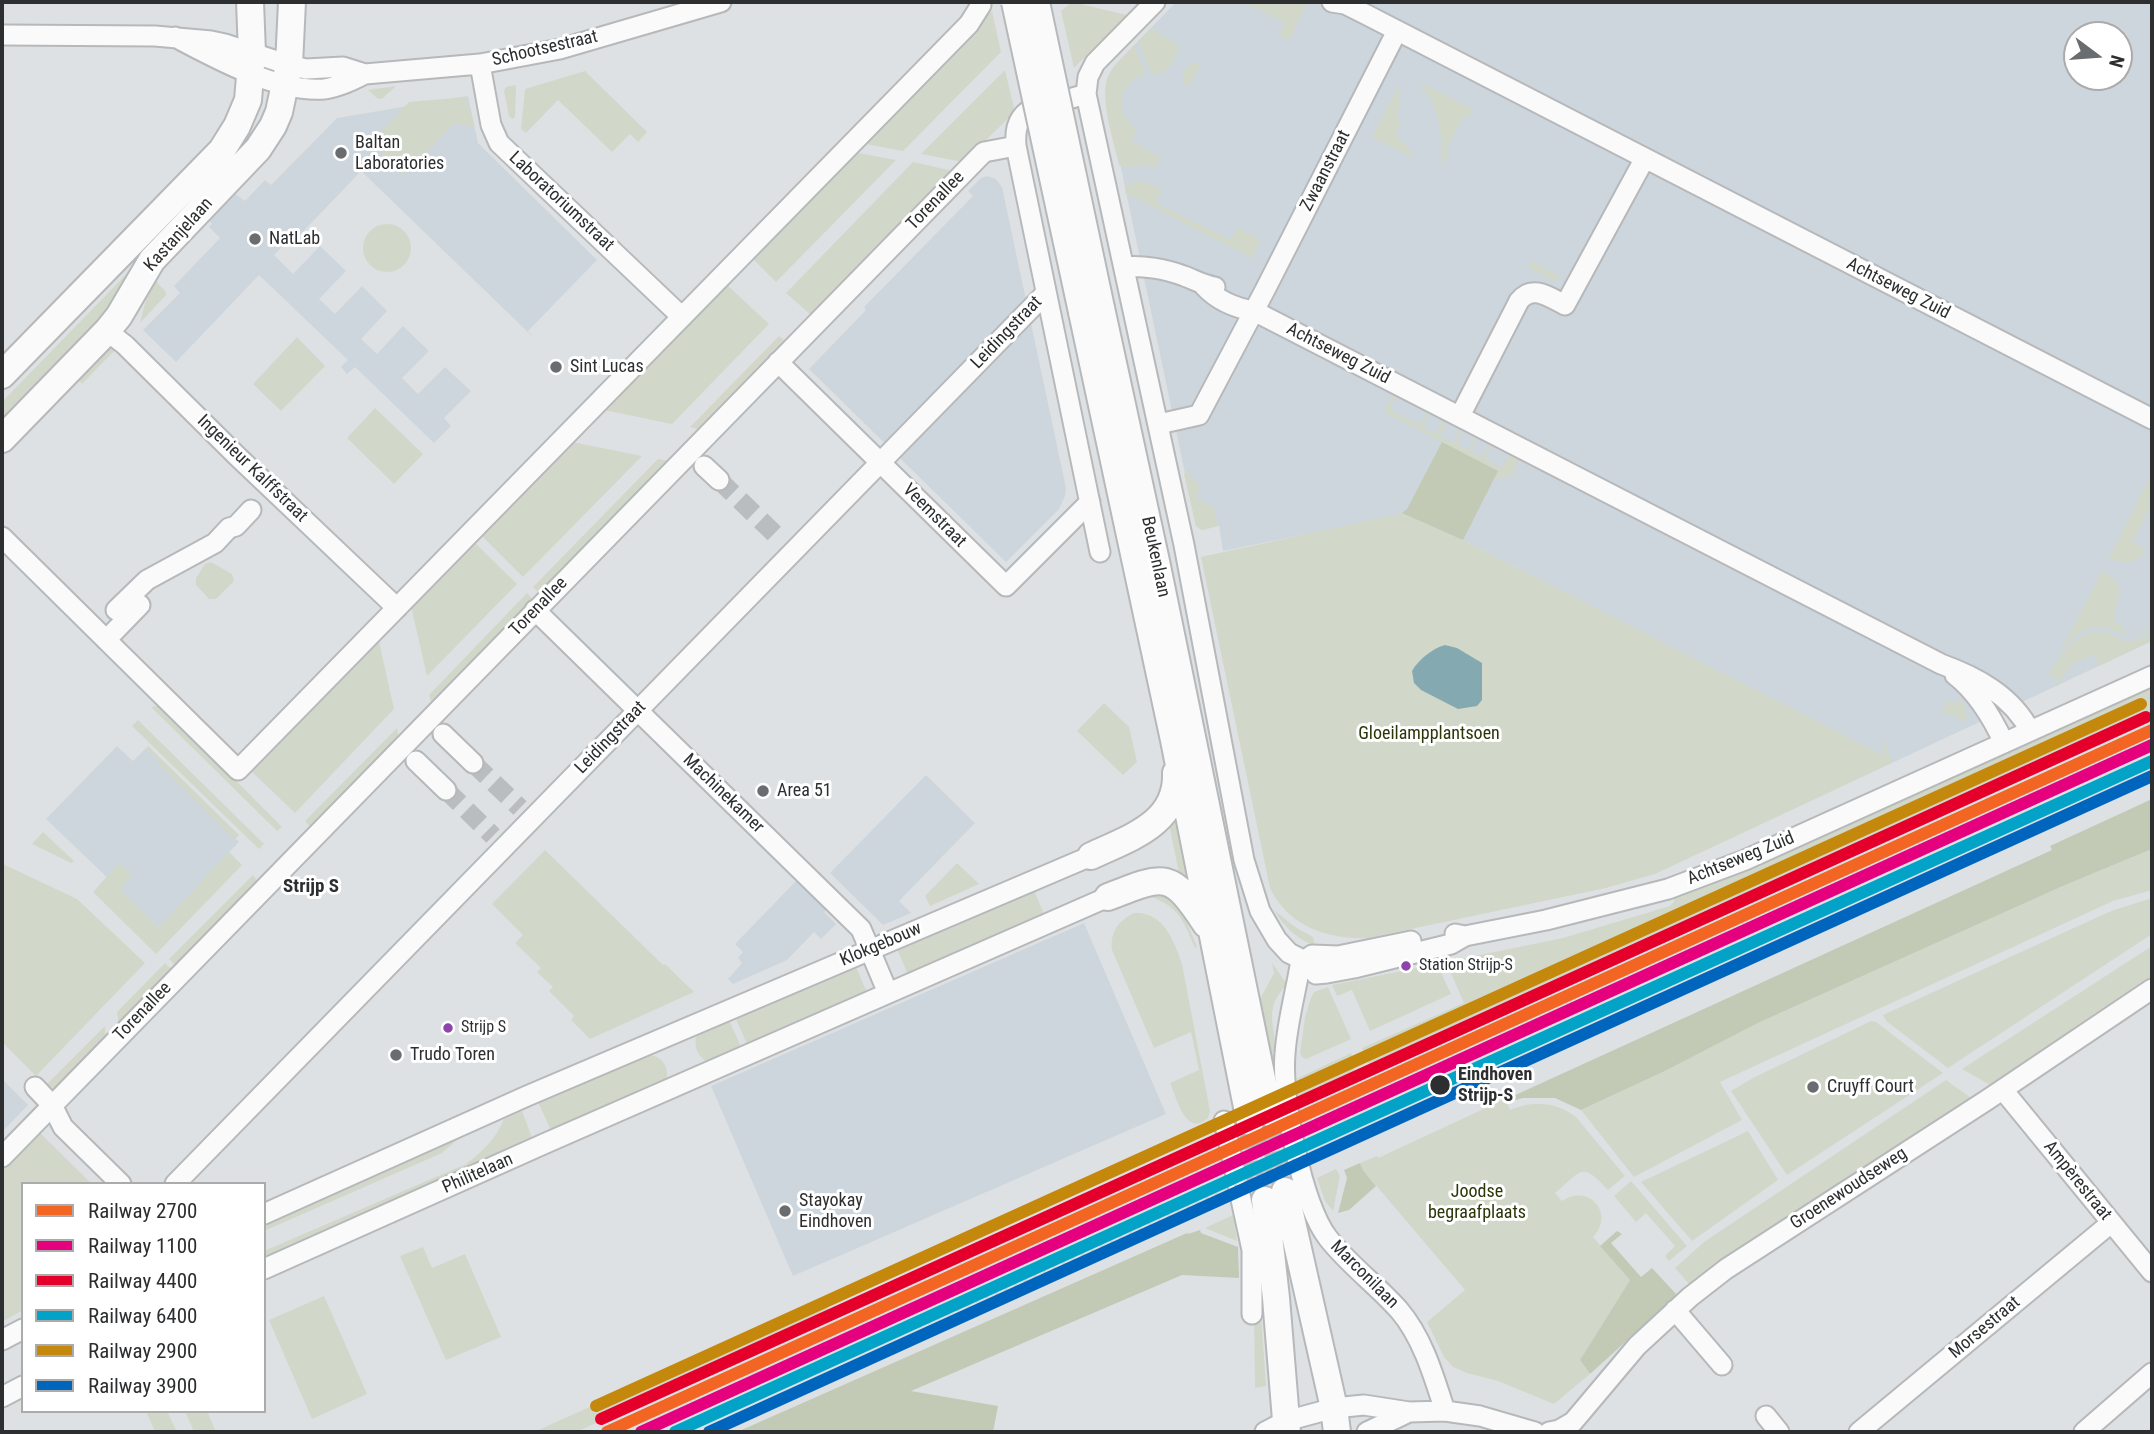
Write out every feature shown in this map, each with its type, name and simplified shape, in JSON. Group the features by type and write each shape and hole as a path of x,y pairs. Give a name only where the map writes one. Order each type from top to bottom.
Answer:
{"main road":[{"name":"Kastanjelaan","path":"2,375 222,150 246,107 251,63 250,2"},
{"name":"Kastanjelaan","path":"2,439 107,331 120,316 152,260 258,149 277,118 287,75 292,2"},
{"name":"Beukenlaan","path":"1015,2 1157,566 1263,1108"},
{"name":"Beukenlaan","path":"1036,2 1091,310 1213,934 1263,1108"},
{"path":"1091,856 1149,829 1160,819 1169,805 1176,778 1174,740"},
{"path":"1108,897 1148,881 1165,882 1183,892 1213,934"},
{"name":"Marconilaan","path":"1279,1428 1264,1293 1275,1196 1336,1420"}],"street":[{"name":"Schootsestraat","path":"2,35 175,37 225,44 251,63 287,75 306,69 343,67 365,74 480,64 560,48 721,2"},
{"path":"2,537 238,770 969,24 981,2"},
{"path":"1100,552 1015,131 1024,114 1086,94 1088,77 1095,63 1155,2"},
{"name":"Achtseweg Zuid","path":"1349,5 2152,419"},
{"name":"Zwaanstraat","path":"1254,311 1397,31"},
{"name":"Laboratoriumstraat","path":"480,64 491,125 499,143 682,317"},
{"name":"Beukenlaan","path":"1086,94 1184,545 1244,860 1260,911 1270,930 1283,948 1303,961"},
{"name":"Torenallee","path":"2,1157 984,152 1016,146"},
{"path":"1460,416 1525,294 1534,291 1565,305 1645,158"},
{"name":"Achtseweg Zuid","path":"1124,267 1136,266 1183,275 1204,286 1213,296 1240,309 1254,311 1941,664 1965,672 1995,691 2022,714 2031,731"},
{"name":"Leidingstraat","path":"178,1182 525,814 638,710 787,546 880,462 1046,293"},
{"path":"1158,424 1199,415 1254,311"},
{"name":"Ingenieur Kalffstraat","path":"107,331 125,345 397,608"},
{"name":"Veemstraat","path":"778,362 1006,586 1090,502"},
{"path":"704,466 719,480"},
{"path":"229,528 230,521 267,484"},
{"path":"116,610 147,580 215,543 251,510"},
{"path":"106,640 140,605 136,602 118,621 115,618 138,591"},
{"name":"Machinekamer","path":"535,610 861,929 888,993"},
{"name":"Achtseweg Zuid","path":"1941,664 1969,687 1996,726 2004,743"},
{"name":"Achtseweg Zuid","path":"1303,961 1312,955 1338,956 1448,934 1465,936 1546,920 1668,890 1745,860 2152,676"},
{"path":"443,734 473,763"},
{"path":"416,761 446,790"},
{"name":"Klokgebouw","path":"266,1213 470,1121 1091,856"},
{"path":"888,993 1108,897"},
{"path":"1263,1108 1284,1056 1303,961"},
{"name":"Groenewoudseweg","path":"1576,1427 1637,1346 1675,1310 1726,1269 2003,1090 2152,989"},
{"name":"Philitelaan","path":"266,1268 888,993"},
{"path":"35,1087 52,1105 63,1127 119,1182"},
{"name":"Ampèrestraat","path":"2003,1090 2152,1272"},
{"name":"Marconilaan","path":"1263,1108 1295,1145 1309,1203 1320,1226 1338,1249 1401,1312 1424,1351 1446,1411"},
{"name":"Marconilaan","path":"1224,1121 1264,1293 1252,1314"},
{"name":"Morsestraat","path":"1859,1432 2111,1223"},
{"path":"1675,1310 1722,1365"},
{"path":"2,1340 21,1330"},
{"path":"2084,1432 2152,1373"},
{"path":"2,1397 21,1387"},
{"path":"1279,1428 1336,1420 1364,1405 1409,1412 1446,1411 1480,1416 1535,1432"},
{"path":"1367,1432 1409,1412"},
{"path":"1766,1416 1779,1432"},
{"path":"1549,1432 1576,1427"}],"shaded area":[{"path":"1176,2 2152,2 2152,641 1892,763 1888,762 1886,757 1463,540 1322,531 1223,551 1219,526 1202,530 1196,526 1105,92 1109,75 1116,64"},
{"path":"468,96 478,143 597,260 528,331 534,338 357,167 355,169 359,173 344,189 291,244 287,241 274,255 293,274 320,246 346,271 319,299 335,314 362,286 387,311 361,339 377,354 403,326 429,351 402,378 418,394 445,367 471,391 444,418 451,426 434,443 355,367 347,374 341,367 348,360 259,275 176,362 143,330 180,293 174,286 220,238 209,227 212,224 208,218 233,192 245,201 265,180 271,185 337,118"},
{"path":"987,176 996,179 1002,187 1066,488 1059,509 1006,562 809,369 866,310 864,307 973,196 968,191 981,178"},
{"path":"117,746 133,761 146,748 239,842 159,927 46,819"},
{"path":"926,775 975,823 899,901 911,913 883,925 830,873"},
{"path":"797,880 827,909 824,912 836,924 821,939 814,932 787,960 733,984 728,979 742,963 738,958 743,952 735,944"},
{"path":"1084,923 1166,1114 793,1276 711,1086"},
{"path":"2,1079 28,1105 2,1132"}],"green space":[{"path":"1072,2 1127,15 1074,68 1061,11"},
{"path":"1243,2 1308,2 1289,40 1279,36 1285,23"},
{"path":"992,11 1001,52 903,151 861,143"},
{"path":"1151,28 1180,47 1170,67 1157,73 1151,73 1138,41"},
{"path":"1134,45 1146,74 1130,83 1122,98 1122,107 1130,123 1137,129 1131,141 1161,157 1156,168 1119,165 1108,119 1105,95 1109,74"},
{"path":"1193,63 1201,64 1188,88 1183,81 1183,74"},
{"path":"1005,70 1015,112 963,162 921,154"},
{"path":"585,71 647,132 638,142 630,134 612,152 558,100 526,133 521,129 525,89"},
{"path":"1420,82 1472,109 1468,117 1464,116 1445,151 1449,154 1441,169 1442,150 1436,113"},
{"path":"1400,83 1398,118 1401,122 1398,134 1414,158 1372,137"},
{"path":"516,85 515,117 512,119 504,91 506,87"},
{"path":"396,86 382,99 368,90"},
{"path":"466,97 475,127 455,123 404,175 370,142 409,102"},
{"path":"853,152 896,160 776,282 751,257"},
{"path":"913,162 953,171 812,316 786,293"},
{"path":"1142,181 1162,190 1156,203 1231,240 1238,228 1261,240 1252,258 1125,193 1126,185"},
{"path":"387,224 404,231 411,248 404,265 387,272 370,265 363,248 370,231"},
{"path":"143,257 122,303 2,433 2,402"},
{"path":"1531,261 1563,278 1554,281 1528,267"},
{"path":"155,280 166,295 140,323 145,303"},
{"path":"726,284 769,324 672,424 604,410"},
{"path":"779,336 786,342 701,430 690,427"},
{"path":"297,337 325,366 281,411 253,384"},
{"path":"110,347 115,350 82,384 78,379"},
{"path":"1392,395 1396,397 1390,410 1420,425 1427,412 1429,414 1423,427 1436,434 1443,421 1447,423 1440,436 1453,443 1460,430 1463,431 1457,444 1469,450 1475,438 1478,439 1471,451 1482,457 1489,444 1491,446 1485,459 1502,468 1509,455 1518,459 1513,475 1494,480 1498,471 1384,412"},
{"path":"375,408 423,454 394,484 347,438"},
{"path":"572,442 642,456 523,577 481,535"},
{"path":"1442,442 1498,471 1463,540 1402,513 1407,509"},
{"path":"658,459 670,461 540,594 533,587"},
{"path":"1187,470 1195,482 1201,484 1195,497 1214,507 1218,526 1202,530 1196,526 1184,474"},
{"path":"2152,473 2152,504 2133,542 2146,549 2134,561 2119,562 2109,558"},
{"name":"Gloeilampplantsoen","path":"1403,513 1463,540 1885,756 1881,738 1892,763 1655,874 1606,888 1368,938 1338,936 1311,928 1287,912 1270,888 1201,557"},
{"path":"474,542 517,584 427,676 411,606"},
{"path":"211,562 232,574 234,581 216,599 209,599 196,585 196,578 205,564"},
{"path":"2102,571 2114,579 2119,588 2119,598 2114,611 2117,614 2113,621 2122,625 2127,636 2108,628 2089,628 2077,634 2059,654"},
{"path":"527,593 534,601 432,705 429,695"},
{"path":"2152,627 2152,630 2129,637"},
{"path":"2093,631 2131,641 2152,633 2152,641 2099,666 2094,655 2080,661 2068,669 2058,686 2055,685 2058,679 2049,674 2057,661 2074,643"},
{"path":"378,637 394,709 295,813 250,770"},
{"path":"2152,685 2152,717 2080,749 2078,747 1370,1067 1362,1048 1464,1003 1446,962 1563,938 1670,906 1674,902 1673,895"},
{"path":"1961,699 1967,721 1939,711 1947,701 1955,703"},
{"path":"1104,703 1129,727 1137,762 1123,775 1077,731"},
{"path":"157,706 166,710 282,827 277,831 151,707"},
{"path":"138,720 264,844 259,849 132,726"},
{"path":"397,728 399,739 312,829 305,821"},
{"path":"148,746 239,835 234,840 159,764 146,748"},
{"path":"2152,799 2152,849 2063,886 1758,1023 1581,1110 1555,1098 1523,1098 1512,1101 1511,1097 2052,850 2050,846"},
{"path":"1176,811 1190,882 1179,873 1169,824"},
{"path":"43,832 74,861 71,863 32,844"},
{"path":"2152,849 2152,890 2113,901 1720,1082 1742,1120 1634,1177 1581,1110 1758,1023 2063,886"},
{"path":"545,850 694,992 590,1039 571,1020 574,1016 549,991 553,987 537,972 541,968 515,943 523,935 492,904"},
{"path":"229,852 242,865 156,954 93,892 119,863 132,875 120,889 159,927"},
{"path":"957,863 979,884 930,906 925,896"},
{"path":"3,864 77,899 145,963 36,1076 2,1042"},
{"path":"253,875 259,883 177,967 169,959"},
{"path":"1033,888 1046,919 910,979 896,947"},
{"path":"1165,893 1183,913 1197,947 1195,948 1177,913 1164,903 1144,895"},
{"path":"2152,898 2152,934 1948,1068 1886,1021 1883,1015 2111,911"},
{"path":"1274,910 1313,937 1315,946 1292,932"},
{"path":"1134,913 1153,917 1160,922 1171,937 1182,964 1210,1111 1208,1118 1200,1123 1188,1120 1183,1114 1170,1083 1199,1070 1191,1032 1154,1048 1112,950 1112,938 1116,928"},
{"path":"2152,946 2152,976 1990,1085 1962,1069"},
{"path":"165,963 173,971 119,1026 117,1012"},
{"path":"1272,963 1287,984 1276,999 1272,1012 1275,1043 1279,1044 1278,1093 1259,1001 1274,973"},
{"path":"1437,964 1451,994 1370,1031 1352,990 1337,996 1332,985"},
{"path":"855,965 869,997 749,1049 735,1017"},
{"path":"1328,987 1351,1039 1306,1059 1300,1053 1305,1017 1314,992"},
{"path":"729,1020 743,1051 707,1062 697,1051 696,1037 701,1032"},
{"path":"1871,1021 1876,1022 1943,1073 1787,1175 1731,1091"},
{"path":"105,1026 106,1039 57,1089 46,1085"},
{"path":"1351,1053 1357,1066 1348,1077 1299,1100 1296,1083 1298,1078"},
{"path":"648,1055 658,1057 664,1064 666,1083 553,1135 538,1102"},
{"path":"1946,1080 1971,1098 1689,1284 1675,1268 1704,1242"},
{"name":"Joodse begraafplaats","path":"1505,1099 1510,1110 1544,1104 1560,1108 1576,1117 1625,1176 1608,1190 1592,1175 1582,1172 1555,1193 1562,1201 1572,1196 1581,1196 1596,1203 1602,1219 1593,1237 1630,1280 1580,1360 1590,1374 1554,1404 1498,1381 1467,1373 1453,1367 1444,1357 1427,1322 1465,1290 1363,1170 1360,1163 1377,1156 1378,1158"},
{"path":"522,1111 534,1143 266,1258 266,1250 466,1164 488,1144 504,1119"},
{"path":"1748,1131 1778,1180 1692,1241 1641,1182"},
{"path":"39,1132 90,1182 21,1182 21,1311 2,1322 2,1171"},
{"path":"458,1139 442,1153 266,1230 266,1222"},
{"path":"1360,1163 1376,1186 1349,1210 1338,1213 1347,1178 1344,1170"},
{"path":"1167,1168 576,1432 534,1432 824,1299 831,1314"},
{"path":"1336,1169 1340,1176 1333,1211 1325,1201 1317,1178"},
{"path":"1631,1181 1687,1246 1669,1261 1665,1256 1675,1246 1646,1213 1636,1222 1614,1196"},
{"path":"1233,1215 1237,1241 1205,1228"},
{"path":"1200,1230 1201,1233 1238,1247 1239,1278 1182,1275 911,1391 998,1406 993,1432 737,1432 1187,1233"},
{"path":"1617,1231 1622,1234 1611,1243 1641,1277 1652,1268 1677,1295 1590,1374 1580,1360 1630,1280 1600,1246"},
{"path":"423,1247 432,1268 465,1254 501,1337 446,1360 400,1256"},
{"path":"324,1296 367,1394 312,1419 269,1320"},
{"path":"1254,1311 1261,1313 1266,1386 1255,1388"},
{"path":"147,1413 168,1413 177,1432 155,1432"},
{"path":"186,1413 208,1413 216,1432 194,1432"}],"water":[{"path":"1445,645 1457,648 1482,663 1482,700 1477,706 1458,709 1421,690 1414,683 1412,671 1418,663"}],"tunnel":[{"path":"719,480 781,540"},
{"path":"473,763 520,808"},
{"path":"446,790 493,836"},
{"path":"1269,1113 1285,1191"},
{"path":"1250,1122 1265,1200"}],"railway":[{"path":"677,1432 1466,1086 2152,773"}],"rail line":[{"name":"2900","path":"596,1406 2141,704"},
{"name":"4400","path":"601,1419 2146,717"},
{"name":"2700","path":"607,1432 2152,730"},
{"name":"1100","path":"641,1432 2152,745"},
{"name":"6400","path":"675,1432 2152,761"},
{"name":"3900","path":"709,1432 2152,776"}],"place":[{"name":"Baltan Laboratories","path":"341,153"},
{"name":"NatLab","path":"255,239"},
{"name":"Sint Lucas","path":"556,367"},
{"name":"Area 51","path":"763,791"},
{"name":"Station Strijp-S","path":"1406,966"},
{"name":"Strijp S","path":"448,1028"},
{"name":"Trudo Toren","path":"396,1055"},
{"name":"Eindhoven Strijp-S","path":"1440,1085"},
{"name":"Cruyff Court","path":"1813,1087"},
{"name":"Stayokay Eindhoven","path":"785,1211"}],"district":[{"name":"Strijp S","path":"311,887"}]}
